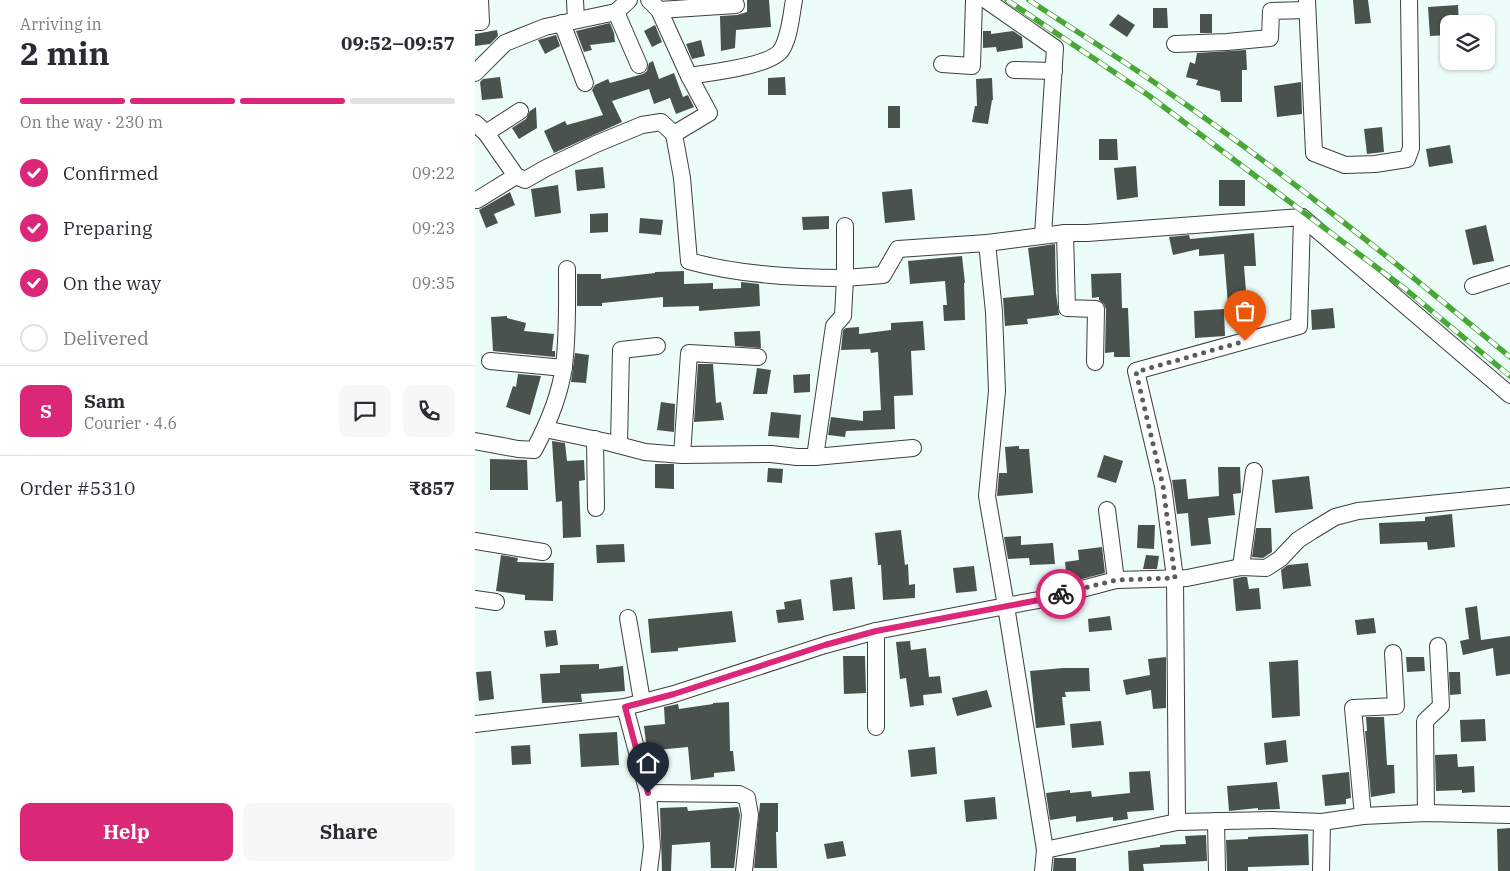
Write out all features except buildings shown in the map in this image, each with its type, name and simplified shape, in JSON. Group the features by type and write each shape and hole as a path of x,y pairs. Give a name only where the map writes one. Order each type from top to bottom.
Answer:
{"street":[{"path":"475,22 481,22 480,0"},
{"path":"575,0 569,21 585,83"},
{"path":"475,73 505,43 545,26 616,12 629,0"},
{"path":"689,76 747,66 767,60 781,51 788,34 794,0"},
{"path":"942,64 972,66 974,0"},
{"path":"986,0 1055,48 1043,235"},
{"path":"1175,44 1270,38 1271,6 1307,5 1314,153 1345,165 1375,164 1407,159 1411,148 1409,0"},
{"path":"674,134 709,113 654,5 736,6"},
{"path":"616,12 639,65"},
{"path":"1015,70 1054,71"},
{"path":"520,110 481,128 516,176 525,180 596,144 642,125 661,122 674,134 682,178 689,262 717,269 801,278 845,278 883,275 898,249 987,243 1065,233 1087,233 1302,216 1510,395"},
{"path":"477,200 516,176"},
{"path":"1177,822 1175,578 1163,486 1136,372 1299,326 1302,216"},
{"path":"815,457 834,326 843,316 845,226"},
{"path":"1065,233 1067,308 1096,309 1095,362"},
{"path":"987,243 994,312 997,391 987,496 1045,850 1043,871"},
{"path":"475,441 534,450 551,414 564,368 567,338 567,269"},
{"path":"1473,286 1510,274"},
{"path":"619,445 621,350 657,346"},
{"path":"682,455 689,353 758,356"},
{"path":"489,361 564,368"},
{"path":"545,429 645,452 682,455 771,454 815,457 913,448"},
{"path":"595,439 596,508"},
{"path":"1241,567 1254,470"},
{"path":"475,724 625,707 674,694 825,645 876,631 1044,599 1116,580 1187,578 1241,567 1265,568 1280,559 1298,540 1335,517 1358,511 1510,496"},
{"path":"1107,510 1116,580"},
{"path":"475,541 543,552"},
{"path":"475,600 497,602"},
{"path":"628,618 642,701"},
{"path":"876,631 877,727"},
{"path":"1426,813 1425,722 1441,706 1438,646"},
{"path":"1363,816 1353,708 1396,706 1393,654"},
{"path":"625,707 648,793 652,847 649,871"},
{"path":"648,793 739,794 747,798 750,816 744,871"},
{"path":"1045,850 1177,822 1322,822 1363,816 1426,813 1510,815"},
{"path":"1216,821 1217,871"},
{"path":"1321,871 1322,822"}],"railway":[{"path":"1007,0 1148,95 1404,288 1510,376"},
{"path":"1029,0 1151,80 1256,155 1384,254 1510,357"}],"way so far":[{"path":"1061,594 1116,580 1175,578 1163,486 1136,372 1245,341"}],"route":[{"path":"648,793 625,707 674,694 825,645 876,631 1044,599 1061,594"}]}
